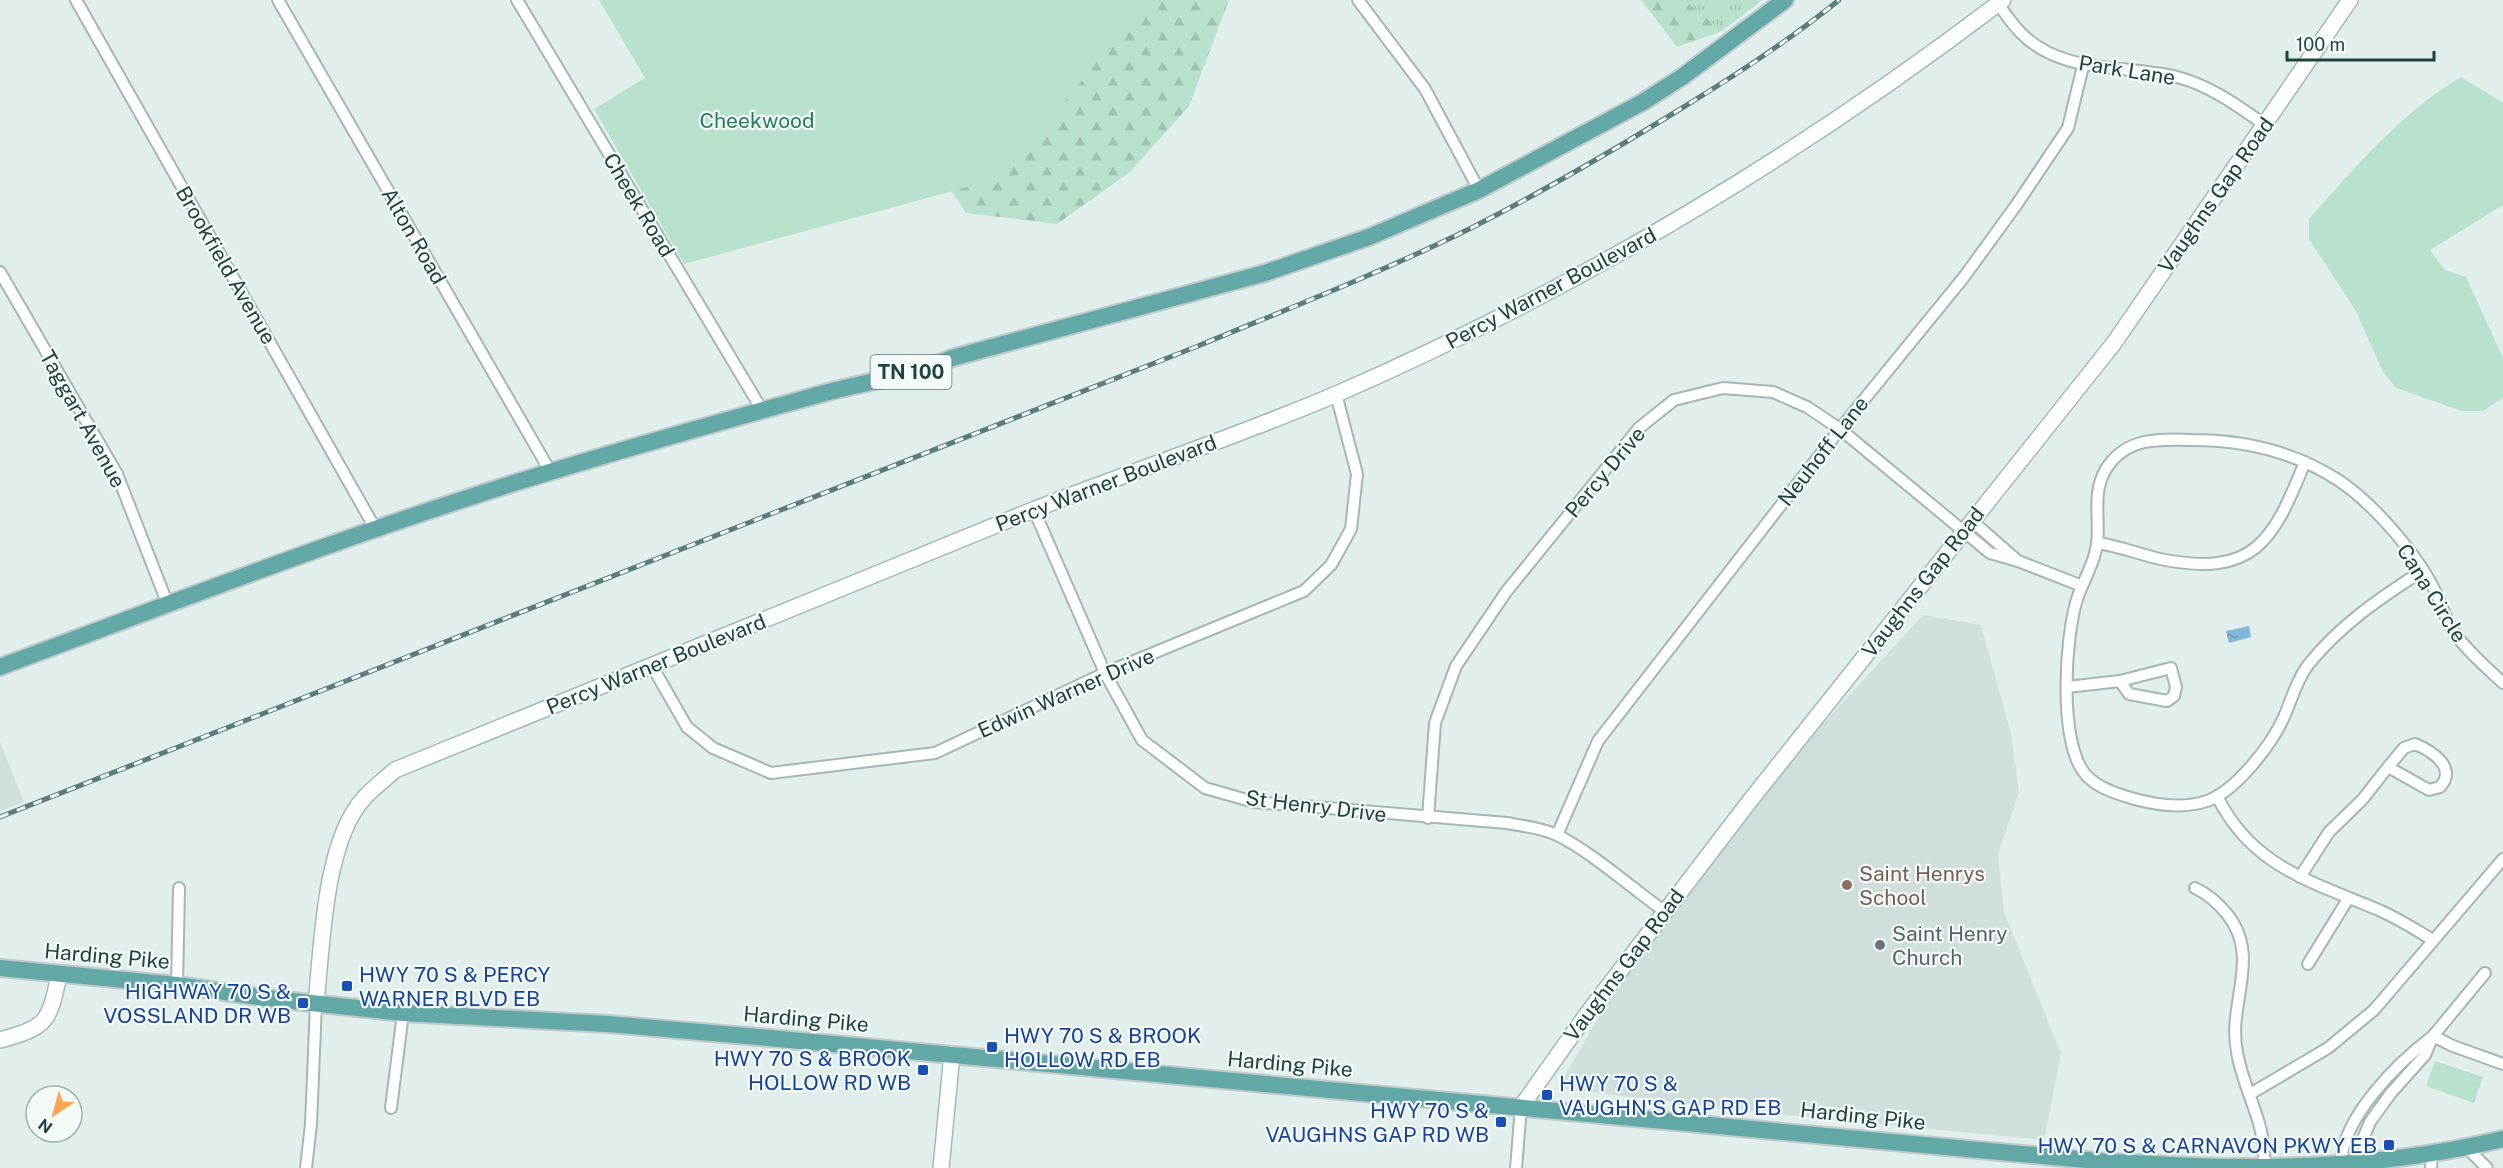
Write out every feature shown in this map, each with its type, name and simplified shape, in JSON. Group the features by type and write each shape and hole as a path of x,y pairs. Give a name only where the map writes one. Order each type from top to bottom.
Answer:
{"main road":[{"name":"TN 100","path":"0,667 376,530 550,471 872,380 925,370 952,358 1265,273 1369,237 1479,190 1643,102 1682,77 1785,0"},
{"name":"Harding Pike","path":"0,968 177,985 316,1004 404,1012 608,1024 951,1054 2108,1162 2265,1167 2364,1161 2431,1161 2466,1147 2503,1138"}],"street":[{"name":"Brookfield Avenue","path":"76,0 376,530"},
{"name":"Alton Road","path":"278,0 550,471"},
{"name":"Cheek Road","path":"517,0 762,410"},
{"path":"1358,0 1425,89 1479,190"},
{"name":"Vaughns Gap Road","path":"1521,1107 1664,912 1967,525 2114,342 2350,0"},
{"name":"Park Lane","path":"2000,2 2022,34 2052,55 2083,66 2132,68 2179,77 2223,96 2265,125"},
{"name":"Percy Warner Boulevard","path":"316,1004 334,865 341,838 363,799 395,770 1034,510 1336,394 1512,313 1681,218 1841,118 2000,2"},
{"name":"Neuhoff Lane","path":"1557,835 1598,741 1840,429 1964,277 2068,128 2083,66"},
{"name":"Taggart Avenue","path":"0,272 117,474 168,605"},
{"name":"Percy Drive","path":"1428,818 1435,723 1456,666 1506,592 1639,428 1674,400 1723,388 1773,392 1807,407 2018,561 2082,586"},
{"name":"Edwin Warner Drive","path":"652,666 687,727 713,748 771,773 935,753 1105,674 1304,591 1331,565 1351,529 1357,474 1336,394"},
{"name":"Cana Circle","path":"2097,543 2096,499 2102,477 2115,458 2133,445 2157,438 2226,441 2272,449 2305,462 2341,482 2370,506 2422,571 2436,593 2445,619 2456,636 2503,682"},
{"path":"2305,462 2281,517 2265,540 2250,554 2216,562 2190,562 2159,559 2124,548 2097,543 2074,610 2067,687 2069,728 2074,753 2083,772 2096,784 2117,794 2159,804 2186,805 2217,796 2241,776 2273,736 2283,721 2300,676 2321,649 2369,605 2422,571"},
{"name":"St Henry Drive","path":"1034,510 1105,674 1142,740 1205,788 1254,802 1507,823 1557,835 1664,912"},
{"path":"2067,687 2120,681 2171,668 2176,687 2173,698 2162,701 2126,693 2120,681"},
{"path":"2301,877 2330,832 2362,800 2388,767 2404,748 2415,744 2443,762 2447,776 2440,787 2429,790 2388,767"},
{"path":"2217,796 2228,818 2253,845 2301,877 2389,914 2433,940"},
{"path":"2250,1094 2315,1057 2358,1024 2395,987 2503,859"},
{"path":"177,985 179,888"},
{"path":"2195,888 2209,896 2224,911 2242,942 2244,963 2235,1041 2240,1066 2265,1140 2265,1167"},
{"path":"2308,964 2348,898"},
{"path":"2341,1164 2344,1140 2359,1112 2405,1060 2433,1036 2485,972"},
{"path":"0,1040 33,1031 51,1011 59,975"},
{"path":"306,1168 311,1124 316,1004"},
{"path":"391,1108 404,1012"},
{"path":"2433,1036 2453,1046 2503,1064"},
{"path":"2364,1161 2364,1139 2370,1122 2425,1055 2433,1036"},
{"path":"941,1168 951,1054"},
{"path":"1516,1168 1521,1107"},
{"path":"2466,1147 2487,1168"}],"shaded area":[{"name":"Saint Henrys School","path":"1923,615 1981,625 2011,734 2019,792 1998,854 2004,912 2061,1053 2044,1140 1727,1109 1558,1088 1619,982 1713,859 1809,739"},
{"path":"0,742 24,802 0,811"}],"green space":[{"name":"Cheekwood","path":"599,0 1146,0 1005,177 684,264 594,109 645,78"},
{"path":"1040,0 1229,0 1189,106 1130,172 1057,224 966,213 901,117"},
{"path":"1641,0 1762,0 1722,31 1677,47"},
{"path":"1684,0 1762,0 1722,31"},
{"path":"2461,77 2503,103 2503,205 2430,250 2445,270 2466,277 2503,358 2503,398 2483,411 2462,411 2396,388 2382,370 2356,311 2309,239 2309,219 2361,161 2418,107"},
{"path":"2435,1061 2483,1077 2474,1103 2426,1086"}],"water":[{"path":"2249,626 2251,637 2229,643 2226,631"}],"railway":[{"path":"0,817 1198,346 1393,265 1514,205 1627,141 1762,57 1839,0"}],"place":[{"name":"Saint Henrys School","path":"1847,885"},
{"name":"Saint Henry Church","path":"1880,945"},
{"name":"HWY 70 S & PERCY WARNER BLVD EB","path":"347,986"},
{"name":"HIGHWAY 70 S & VOSSLAND DR WB","path":"303,1003"},
{"name":"HWY 70 S & BROOK HOLLOW RD EB","path":"992,1047"},
{"name":"HWY 70 S & BROOK HOLLOW RD WB","path":"923,1070"},
{"name":"HWY 70 S & VAUGHN'S GAP RD EB","path":"1547,1095"},
{"name":"HWY 70 S & VAUGHNS GAP RD WB","path":"1501,1122"},
{"name":"HWY 70 S & CARNAVON PKWY EB","path":"2389,1145"}]}
